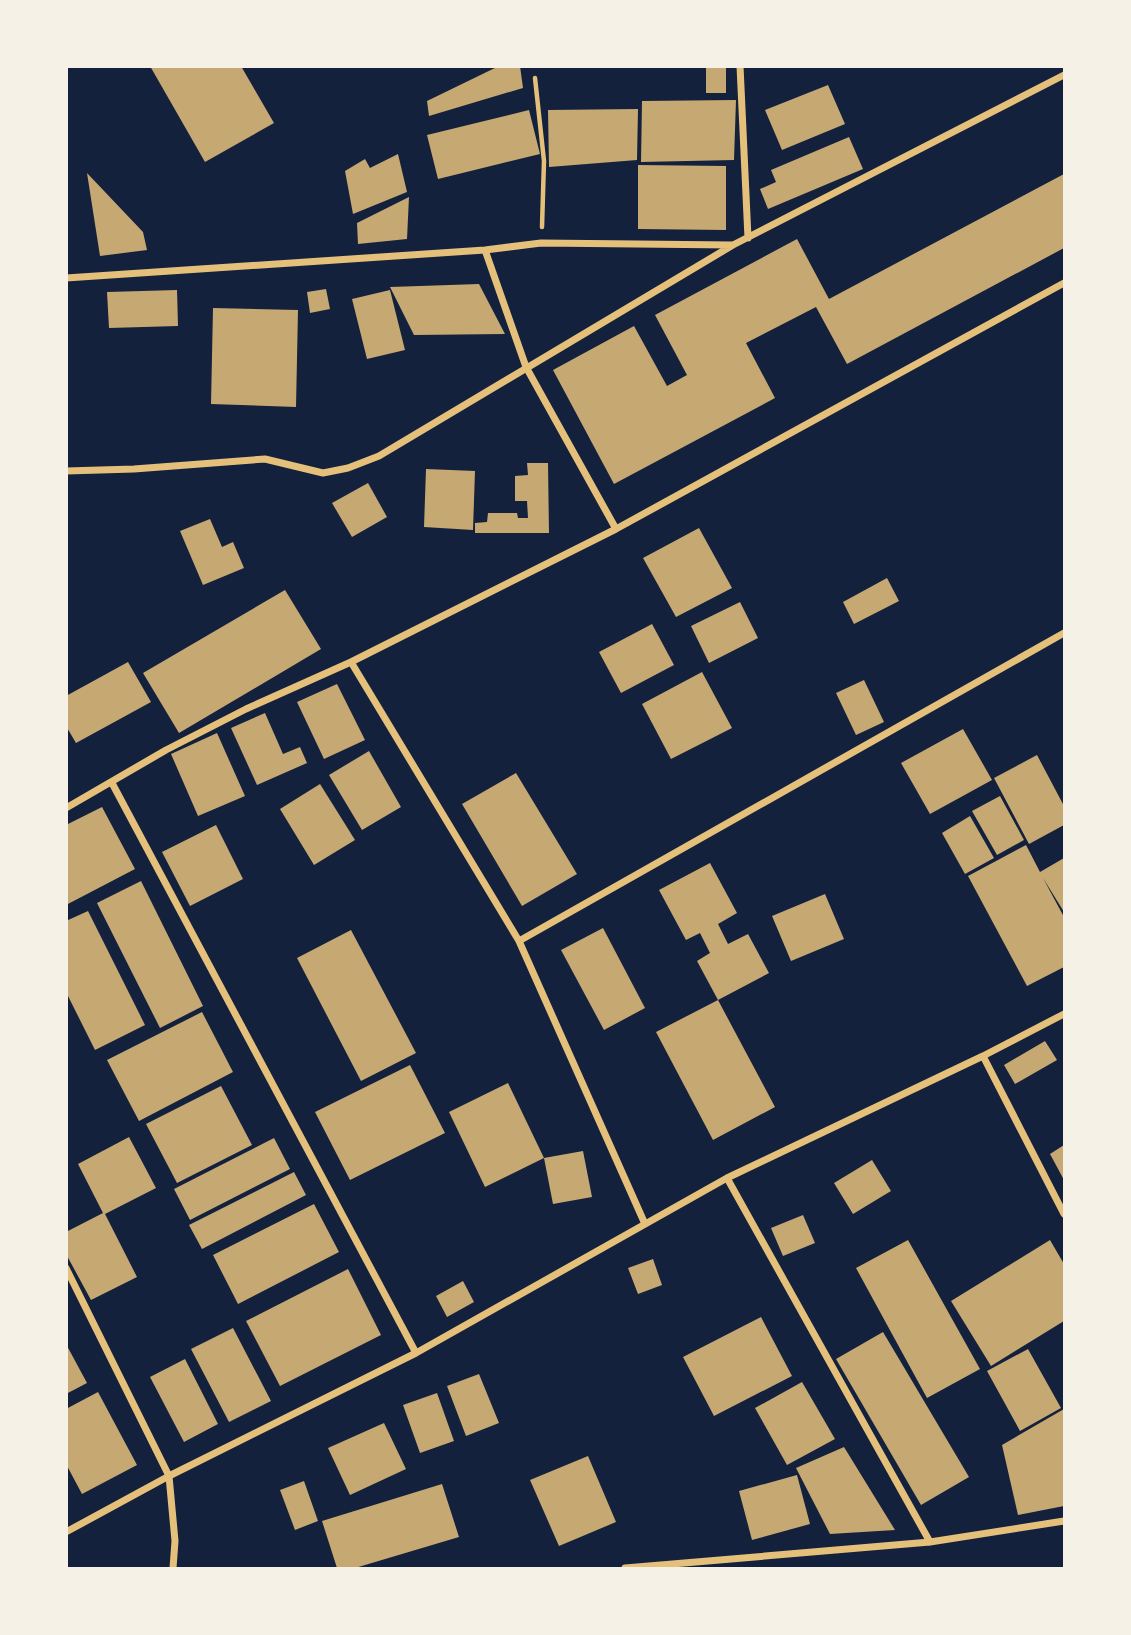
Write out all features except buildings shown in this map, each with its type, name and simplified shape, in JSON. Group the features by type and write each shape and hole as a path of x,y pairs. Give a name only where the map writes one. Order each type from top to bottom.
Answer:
{"street":[{"path":"740,66 748,238"},
{"path":"66,471 134,470 265,458 323,473 348,468 379,456 733,245 1065,75"},
{"path":"66,278 485,250 541,243 733,245"},
{"path":"485,250 526,367 617,529"},
{"path":"66,808 166,750 246,709 351,662 617,529 1065,283"},
{"path":"519,942 1065,633"},
{"path":"351,662 519,942 645,1224"},
{"path":"112,783 416,1353"},
{"path":"66,1532 169,1476 416,1353 727,1178 1065,1014"},
{"path":"983,1056 1065,1214"},
{"path":"727,1178 930,1542"},
{"path":"66,1268 169,1476 175,1541 173,1569"},
{"path":"625,1569 930,1542 1065,1521"}],"path":[{"path":"535,78 544,161 541,243"}]}
